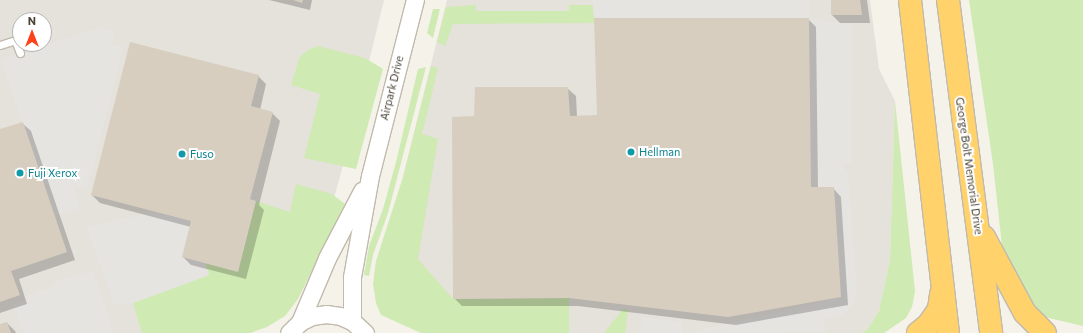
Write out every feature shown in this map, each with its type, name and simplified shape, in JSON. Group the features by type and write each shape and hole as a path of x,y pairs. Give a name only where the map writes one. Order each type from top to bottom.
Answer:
{"highway":[{"path":"910,0 948,333"},
{"name":"George Bolt Memorial Drive","path":"948,0 991,333"},
{"path":"977,223 1025,313 1045,333"},
{"path":"918,333 929,324 939,309 942,285"}],"street":[{"name":"Airpark Drive","path":"352,321 352,277 370,176 415,0"},
{"name":"Airpark Drive","path":"294,328 327,258 370,176"},
{"path":"294,328 312,316 326,314 340,316 352,321 365,333"}],"lane":[{"path":"0,45 15,40 20,53"}],"shaded area":[{"path":"0,0 384,0 348,147 331,209 192,333 0,333"},
{"name":"Hellman","path":"447,0 870,0 879,69 895,101 890,260 879,311 867,330 861,333 442,333 402,316 403,177"},
{"path":"592,0 809,0 809,18 594,18"},
{"path":"809,18 852,25 851,163 842,164 848,173 857,292 853,305 844,315 822,319 826,332 689,333 841,297 811,187"},
{"path":"100,27 114,31 112,44 123,47 87,190 75,186 80,208 55,216 1,60 25,52 52,52 52,43"},
{"path":"154,212 191,221 182,257 205,263 209,275 133,303 114,304 87,227"},
{"path":"93,270 113,333 24,333 13,305 25,300 24,297 55,286 56,281"},
{"path":"642,317 683,322 682,333 639,333"}],"green space":[{"path":"969,0 1083,0 1083,326 1036,315 1013,277 1002,246 993,164"},
{"path":"476,5 476,11 569,11 569,5 595,5 594,23 453,24 445,46 437,42 446,7"},
{"path":"433,9 440,9 433,38 427,33"},
{"path":"318,46 365,58 383,69 356,169 304,158 320,94 291,85 300,56 310,49"},
{"path":"431,66 438,68 422,134 438,139 418,259 453,299 569,298 569,333 421,333 381,315 376,303 373,284 376,261 403,177"},
{"path":"426,67 388,213 373,255 369,276 364,275 369,246 383,209 396,162 418,69"},
{"path":"895,101 915,291 912,307 906,318 884,333 861,333 867,330 879,311 890,260"},
{"path":"296,184 332,194 345,204 298,299 285,316 267,327 250,333 142,333 133,303 209,275 205,263 238,271 256,201 290,212"},
{"path":"623,309 628,310 625,333 604,333"}],"building":[{"path":"293,0 303,0 302,3"},
{"path":"831,0 860,0 862,15 831,15"},
{"name":"Hellman","path":"594,18 809,18 811,187 834,187 841,297 728,317 569,298 453,299 452,117 474,116 475,87 568,87 570,116 597,115"},
{"name":"Fuso","path":"130,42 259,75 251,106 273,112 250,199 256,201 238,272 182,257 191,221 91,195"},
{"name":"Fuji Xerox","path":"23,122 67,252 11,271 20,295 0,302 0,129"},
{"path":"7,322 11,333 0,333 0,324"}],"place":[{"name":"Hellman","path":"631,152"},
{"name":"Fuso","path":"182,154"},
{"name":"Fuji Xerox","path":"20,173"}]}
